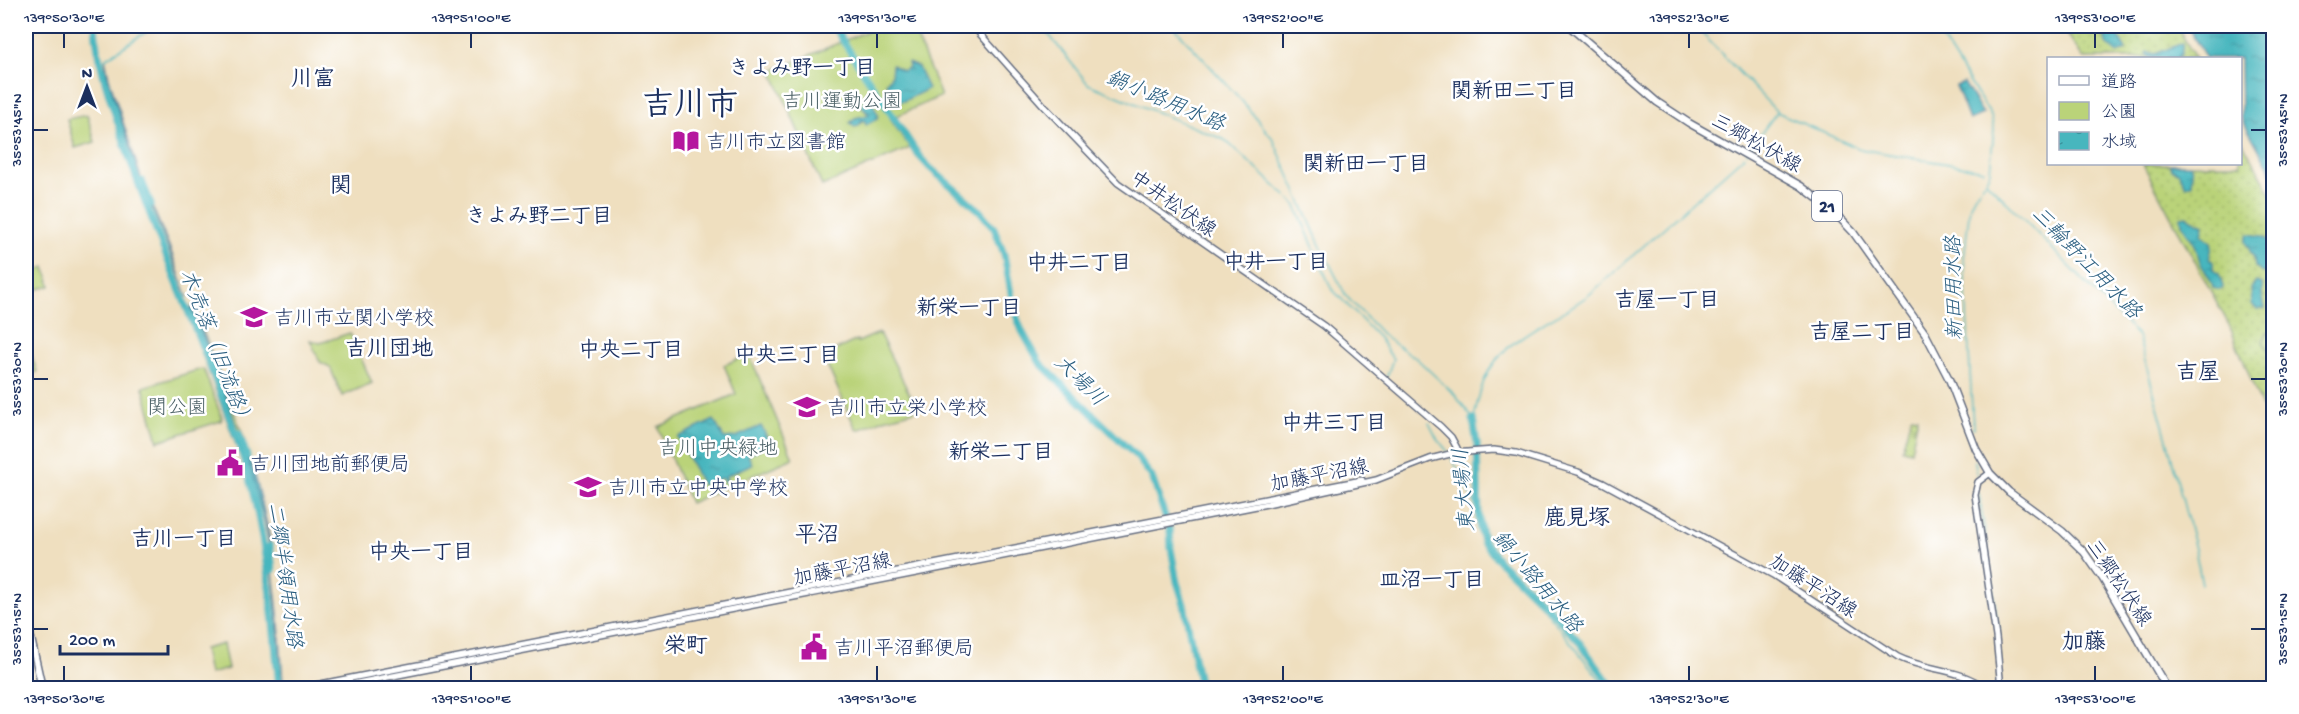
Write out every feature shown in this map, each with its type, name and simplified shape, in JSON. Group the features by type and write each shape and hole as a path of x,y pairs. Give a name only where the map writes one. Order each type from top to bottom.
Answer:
{"main road":[{"name":"中井松伏線","path":"973,26 1111,177 1324,326 1441,427 1451,437 1459,452"},
{"name":"三郷松伏線","path":"1569,26 1657,102 1689,123 1802,186 1832,210 1849,228 1925,333 1949,379 1976,449 1990,472 2009,492 2062,531 2084,552 2099,573 2167,688"},
{"name":"加藤平沼線","path":"333,688 1344,488 1390,475 1430,459 1459,452 1494,450 1511,452 1594,479 1773,575 1898,657 1919,666 1966,676 1985,688"},
{"path":"1990,472 1978,482 1976,495 2001,688"},
{"name":"加藤平沼線","path":"300,688 1163,523"},
{"path":"26,616 42,688"}],"green space":[{"name":"吉川運動公園","path":"879,26 912,26 941,96 890,119 910,148 822,186 772,71"},
{"path":"2062,26 2177,26 2194,57 2082,57"},
{"path":"87,115 95,142 75,148 67,119"},
{"path":"2242,141 2273,197 2273,435 2230,327 2144,165 2242,165"},
{"path":"45,267 51,286 30,291 28,275"},
{"path":"194,307 245,440 236,445 186,310"},
{"path":"2267,332 2271,332 2272,336 2273,391 2270,351 2263,342"},
{"path":"350,333 372,383 342,396 330,367 320,362 310,340 320,343"},
{"path":"879,333 910,395 915,411 884,419 858,430 823,356 857,340 858,342"},
{"path":"30,351 37,372 27,376 26,353"},
{"name":"吉川中央緑地","path":"749,354 793,458 690,503 658,427 736,394 724,365"},
{"name":"関公園","path":"204,370 222,418 221,421 158,441 143,387"},
{"path":"1911,416 1918,417 1911,451 1902,449"},
{"path":"223,644 228,669 209,674 204,649"}],"water":[{"path":"2104,26 2118,26 2115,31 2126,50 2118,53 2106,44"},
{"path":"2187,26 2261,27 2273,50 2273,175 2242,119 2242,57 2205,57"},
{"path":"2183,43 2181,54 2178,57 2150,57 2146,54 2147,52 2155,54"},
{"path":"105,58 109,78 144,188 107,78"},
{"path":"908,63 918,67 928,89 897,102 894,99 894,93 886,83 891,76 892,65 903,71 909,67"},
{"path":"1964,83 1983,114 1969,120 1956,86"},
{"path":"868,91 871,92 872,102 878,115 877,119 866,125 862,120 855,127 850,123 855,118 869,115 862,107"},
{"path":"2170,165 2190,165 2192,184 2186,186 2178,172 2172,169"},
{"path":"148,197 169,246 188,298"},
{"path":"2186,216 2204,225 2202,234 2211,242 2209,258 2213,262 2213,270 2219,274 2223,288 2220,290 2213,288 2195,246 2184,228 2181,217"},
{"path":"2248,234 2262,236 2273,244 2273,272 2262,273 2255,267 2254,258 2245,242"},
{"path":"2256,282 2262,284 2265,308 2257,310 2252,304 2251,288"},
{"path":"191,308 219,374 241,441"},
{"path":"714,420 724,438 736,437 761,426 770,443 748,455 752,464 726,476 727,483 722,478 702,485 678,437"},
{"path":"245,450 253,468 261,500 271,554 265,523"},
{"path":"272,563 279,621 283,684"}],"waterway":[{"name":"二郷半領用水路","path":"95,26 103,73 126,148 228,413 250,480 267,568 279,688"},
{"name":"鍋小路用水路","path":"105,59 155,26"},
{"name":"大場川","path":"833,26 919,156 979,210 994,228 1004,254 1014,310 1022,331 1040,363 1137,457 1152,477 1170,531 1177,582 1184,604 1200,688"},
{"name":"鍋小路用水路","path":"1042,26 1088,84 1225,140 1295,204 1331,288 1379,338 1393,359 1387,376"},
{"path":"1173,26 1242,101 1273,139 1320,245 1346,296 1386,338 1416,358 1455,395 1473,419"},
{"path":"1695,26 1777,112 1860,149 1984,170"},
{"name":"新田用水路","path":"1934,26 1991,116 1994,129 1990,171 1970,206 1964,258 1973,428"},
{"path":"1747,152 1777,112"},
{"path":"1474,418 1484,381 1492,365 1503,352 1530,331 1590,294 1744,156"},
{"name":"二郷半領用水路","path":"142,181 151,204"},
{"name":"三輪野江用水路","path":"1986,181 2138,336 2168,443 2202,584"},
{"name":"鍋小路用水路","path":"1473,419 1477,444 1479,519 1483,540 1500,562 1544,603 1577,639 1613,688"},
{"name":"鍋小路用水路","path":"1429,423 1436,437 1448,452"},
{"name":"二郷半領用水路","path":"239,433 247,456"},
{"name":"鍋小路用水路","path":"1451,456 1475,504 1481,544 1544,609 1607,688"},
{"name":"新田用水路","path":"1975,461 1977,475"},
{"name":"新田用水路","path":"1979,494 1999,634"},
{"name":"二郷半領用水路","path":"270,546 273,570"}],"place":[{"name":"吉川市立図書館","path":"686,141"},
{"name":"吉川市立関小学校","path":"254,317"},
{"name":"吉川市立栄小学校","path":"807,407"},
{"name":"吉川団地前郵便局","path":"230,463"},
{"name":"吉川市立中央中学校","path":"588,487"},
{"name":"吉川平沼郵便局","path":"814,647"}],"district":[{"name":"きよみ野一丁目","path":"802,67"},
{"name":"川富","path":"313,77"},
{"name":"関新田二丁目","path":"1514,90"},
{"name":"吉川市","path":"690,103"},
{"name":"関新田一丁目","path":"1366,163"},
{"name":"関","path":"341,184"},
{"name":"きよみ野二丁目","path":"539,215"},
{"name":"中井一丁目","path":"1276,261"},
{"name":"中井二丁目","path":"1079,262"},
{"name":"吉屋一丁目","path":"1667,299"},
{"name":"新栄一丁目","path":"969,307"},
{"name":"吉屋二丁目","path":"1862,331"},
{"name":"吉川団地","path":"389,347"},
{"name":"中央二丁目","path":"631,349"},
{"name":"中央三丁目","path":"787,354"},
{"name":"吉屋","path":"2198,370"},
{"name":"中井三丁目","path":"1334,422"},
{"name":"新栄二丁目","path":"1001,451"},
{"name":"鹿見塚","path":"1577,516"},
{"name":"平沼","path":"817,533"},
{"name":"吉川一丁目","path":"184,538"},
{"name":"中央一丁目","path":"421,551"},
{"name":"皿沼一丁目","path":"1432,579"},
{"name":"加藤","path":"2084,640"},
{"name":"栄町","path":"686,644"}],"water label":[{"name":"木売落（旧流路）","path":"217,348"},
{"name":"東大場川","path":"1463,490"}]}
